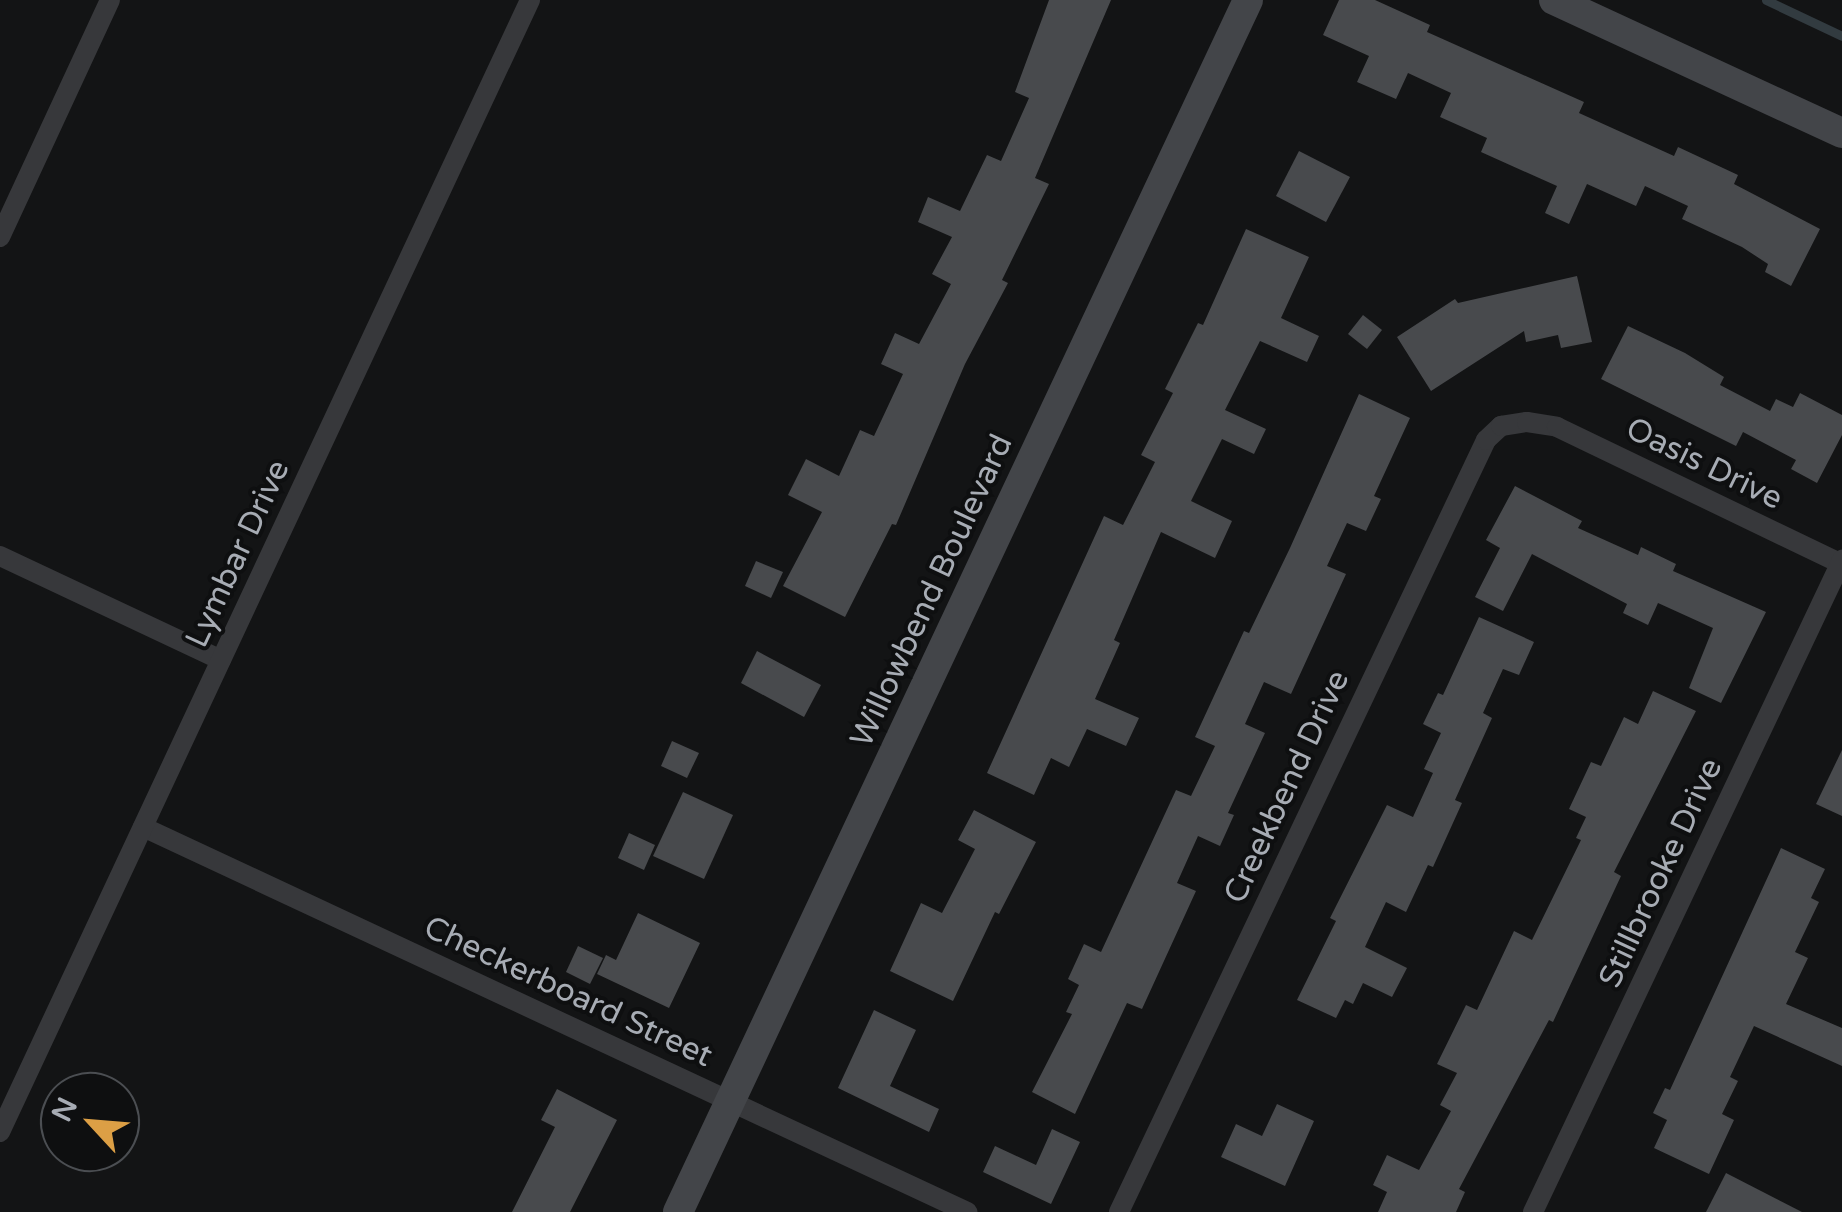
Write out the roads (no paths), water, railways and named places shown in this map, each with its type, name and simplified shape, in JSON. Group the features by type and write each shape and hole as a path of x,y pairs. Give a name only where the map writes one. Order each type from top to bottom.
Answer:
{"main road":[{"name":"Willowbend Boulevard","path":"678,1212 1248,0"},
{"path":"1554,0 1842,133"}],"street":[{"path":"0,236 110,0"},
{"name":"Lymbar Drive","path":"0,1132 530,0"},
{"name":"Oasis Drive","path":"1538,424 1556,426 1841,563"},
{"name":"Creekbend Drive","path":"1119,1212 1486,440 1502,426 1538,424"},
{"path":"0,556 222,660"},
{"name":"Stillbrooke Drive","path":"1534,1212 1841,563"},
{"name":"Checkerboard Street","path":"143,827 967,1212"}],"waterway":[{"path":"1766,0 1842,36"}]}
